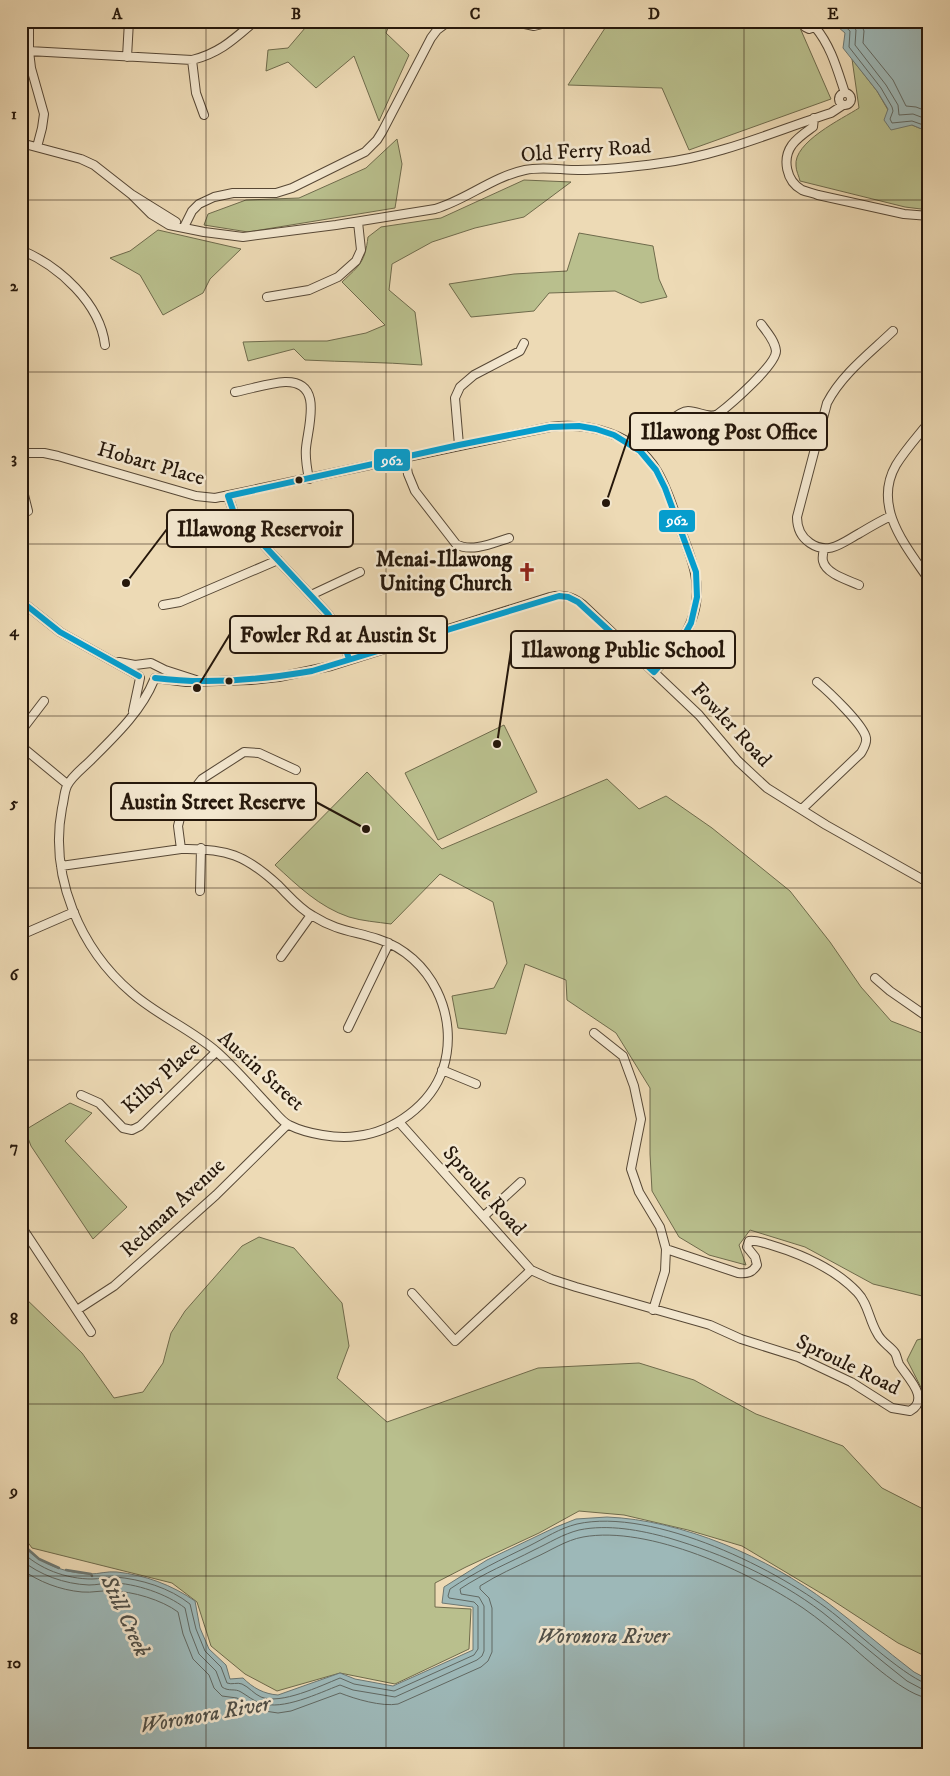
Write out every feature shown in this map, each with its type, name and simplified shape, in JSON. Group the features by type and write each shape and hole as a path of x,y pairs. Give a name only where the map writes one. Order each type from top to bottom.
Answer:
{"street":[{"path":"127,57 129,21"},
{"path":"29,51 192,60 210,55 223,48 255,21"},
{"path":"184,227 195,207 207,200 233,193 269,194 284,192 365,152 382,132 431,38 437,30 449,21"},
{"path":"511,21 534,26 546,23"},
{"path":"804,21 807,28 816,24"},
{"path":"26,24 31,68 44,114 37,147"},
{"name":"Old Ferry Road","path":"21,143 87,161 131,194 158,219 169,225 243,237 358,222 443,206 502,178 522,171 538,169 588,170 678,160 722,149 831,113 843,105 849,105 852,100 849,94 845,93 833,56 816,24"},
{"path":"192,60 196,93 204,115"},
{"path":"814,118 813,127 794,142 787,154 788,172 798,187 806,192 904,214 929,216"},
{"path":"267,297 304,292 338,277 356,261 361,250 358,222"},
{"path":"21,250 54,270 78,292 96,316 102,332 104,345"},
{"path":"640,450 680,413 690,411 710,416 718,414 764,371 774,358 775,349 772,339 761,324"},
{"path":"891,516 859,533 845,543 824,549 810,543 802,536 799,531 797,517 827,403 840,382 893,331"},
{"path":"459,445 455,398 460,387 474,375 520,351 524,343"},
{"path":"235,392 284,382 305,389 311,402 306,448 309,479"},
{"path":"928,423 903,455 892,473 888,491 891,516 900,538 929,580"},
{"name":"Hobart Place","path":"21,454 51,454 196,496 215,498 550,427 579,426 614,435 640,450 651,462 661,478 696,572 696,607 688,630 676,648 654,672"},
{"path":"405,458 408,474 415,491 456,544 473,548 509,538"},
{"path":"21,474 28,511"},
{"path":"228,496 234,513 312,595 336,625 349,659"},
{"path":"824,549 823,562 826,566 832,572 859,585"},
{"path":"163,605 180,602 278,560"},
{"path":"312,595 360,572"},
{"name":"Fowler Road","path":"155,679 186,682 239,681 312,671 550,597 563,596 578,602 654,672 704,720 738,761 756,779 781,798 929,883"},
{"path":"21,601 55,629 83,646 115,662 146,682 155,679"},
{"path":"21,746 67,784 123,728 144,699 158,673 155,665 148,662 132,665 115,662"},
{"path":"132,715 139,677 138,669 144,663"},
{"name":"Fowler Road","path":"155,665 197,681"},
{"path":"802,809 861,753 866,738 863,729 829,692 817,682"},
{"path":"21,731 44,701"},
{"path":"181,849 178,826 184,802 202,779 244,752 259,753 296,770"},
{"name":"Austin Street","path":"61,866 181,849 221,850 250,862 265,873 310,915 348,932 389,943 408,955 427,973 444,1006 446,1039 442,1070 426,1098 399,1122 377,1132 357,1136 322,1135 287,1125 216,1052 132,994 108,970 90,946 74,912 61,866 59,850 59,825 67,784"},
{"path":"200,891 201,848"},
{"path":"21,935 74,912"},
{"path":"282,957 310,915"},
{"path":"348,1028 389,943"},
{"path":"875,978 890,991 929,1018"},
{"path":"594,1033 623,1056 634,1086 641,1119 631,1169 639,1192 660,1227 666,1250 665,1271 653,1310"},
{"name":"Kilby Place","path":"81,1094 99,1103 123,1128 132,1130 140,1126 216,1052"},
{"path":"442,1070 476,1084"},
{"name":"Sproule Road","path":"399,1122 531,1270 559,1282 710,1325 742,1339 798,1357 851,1382 892,1408 910,1411 918,1404 919,1398 914,1386 898,1363 895,1353 878,1335 862,1298 845,1282 806,1258 755,1240 749,1241 747,1247 755,1257 757,1265 747,1274 738,1273 666,1250"},
{"name":"Redman Avenue","path":"77,1310 114,1286 216,1195 287,1125"},
{"path":"484,1216 521,1182"},
{"path":"21,1226 91,1332"},
{"path":"412,1293 456,1341 531,1270"}],"green space":[{"path":"311,21 391,21 386,33 409,55 379,121 354,56 316,88 288,62 266,71 268,50 288,48"},
{"path":"602,21 797,21 831,99 689,150 662,88 568,85 607,25"},
{"path":"852,59 877,91 888,110 912,125 929,132 929,210 905,207 800,181 796,166 797,157 802,148 820,132 859,108"},
{"path":"397,139 402,164 395,208 248,232 204,225 208,214 246,200 299,198 366,168"},
{"path":"524,180 571,182 524,217 475,228 432,242 392,264 389,290 415,312 422,365 305,360 294,349 248,361 243,342 327,341 366,333 385,325 342,282 361,262 368,237 381,227 441,218"},
{"path":"158,230 241,249 210,279 203,293 163,315 140,275 110,258 130,251"},
{"path":"579,233 653,246 659,279 667,297 641,303 615,291 549,293 534,311 471,317 449,284 514,274 567,271"},
{"path":"504,725 537,792 438,840 405,773"},
{"path":"367,772 442,849 607,779 639,809 666,796 712,828 790,891 830,942 861,987 891,1021 929,1037 929,1304 922,1296 873,1284 805,1247 750,1230 739,1245 746,1265 709,1255 679,1237 652,1191 650,1088 616,1033 567,1000 566,980 525,964 506,1034 458,1028 452,996 494,988 507,963 493,902 440,874 391,924 364,920 338,913 318,901 275,865"},
{"path":"70,1103 92,1113 65,1141 127,1207 93,1239 31,1146 25,1130"},
{"path":"259,1237 294,1248 342,1303 349,1346 337,1378 387,1422 538,1368 639,1363 694,1380 756,1414 843,1446 882,1488 929,1512 929,1658 898,1643 829,1598 742,1546 688,1530 624,1515 579,1511 539,1533 435,1583 435,1607 471,1609 469,1649 395,1684 340,1673 277,1691 245,1674 211,1646 197,1602 172,1583 32,1548 21,1533 21,1294 82,1353 114,1398 143,1392 163,1363 171,1333 185,1311 242,1246"},
{"path":"929,1337 929,1403 907,1360 917,1340"}],"water":[{"path":"831,21 929,21 929,132 912,125 891,130 884,120 888,109 877,91 843,48 845,33"},
{"name":"Woronora River","path":"607,1517 665,1525 723,1544 779,1571 828,1603 914,1672 929,1680 929,1755 21,1755 21,1543 27,1550 43,1561 70,1572 93,1574 127,1573 158,1582 186,1595 195,1601 200,1628 209,1649 226,1665 230,1679 243,1678 259,1690 278,1695 340,1673 355,1679 393,1686 473,1650 473,1607 442,1603 444,1587 487,1560 556,1527 576,1519"}],"waterway":[{"name":"Still Creek","path":"21,1543 39,1559 59,1568"},
{"name":"Still Creek","path":"66,1570 91,1574 92,1576"}],"transit line":[{"name":"962","path":"228,496 550,427 579,426 614,435 640,451 656,470 665,488 696,572 697,597 691,623 680,643 654,672"},
{"name":"962","path":"228,496 234,513 328,614 340,632 349,659"},
{"name":"962","path":"155,678 214,681 273,677 312,671 559,596 568,597 578,602 654,672"},
{"name":"962","path":"21,601 60,632 139,676"}],"place":[{"name":"Illawong Post Office","path":"606,503"},
{"name":"Menai-Illawong Uniting Church","path":"527,572"},
{"name":"Illawong Reservoir","path":"126,583"},
{"name":"Fowler Rd at Austin St","path":"197,688"},
{"name":"Illawong Public School","path":"497,744"},
{"name":"Austin Street Reserve","path":"366,829"}]}
